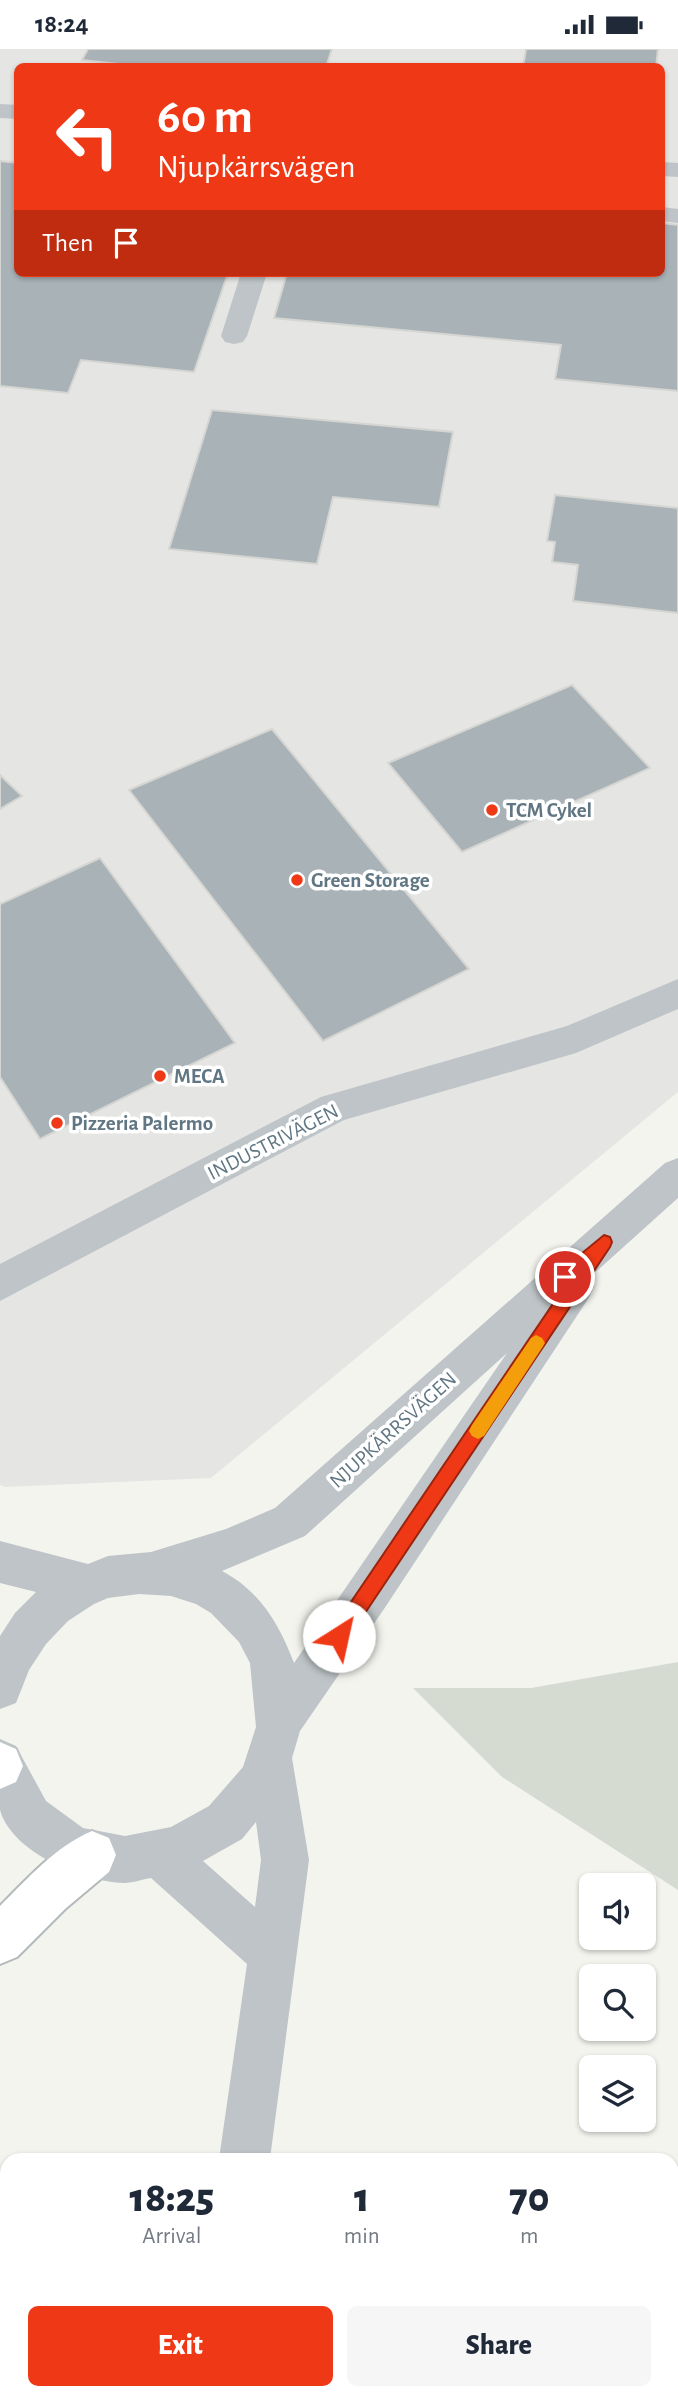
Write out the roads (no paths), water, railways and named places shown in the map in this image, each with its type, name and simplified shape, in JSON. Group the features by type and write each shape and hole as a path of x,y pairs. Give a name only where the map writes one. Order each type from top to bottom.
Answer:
{"highway":[{"path":"0,1940 48,1892 92,1855"}],"street":[{"path":"234,336 253,277"},
{"name":"INDUSTRIVÄGEN","path":"0,1284 334,1108 576,1038 678,993"},
{"name":"NJUPKÄRRSVÄGEN","path":"155,1572 230,1548 290,1522 678,1174"},
{"name":"NJUPKÄRRSVÄGEN","path":"0,1764 16,1799 40,1827 65,1844 92,1855 127,1860 162,1856 196,1843 226,1824 252,1794 274,1741 604,1242"},
{"path":"0,1562 86,1584"},
{"path":"0,1688 7,1665 23,1636 45,1612 86,1584 121,1574 155,1572 183,1576 208,1587 230,1601 249,1619 267,1649 278,1682 274,1741 285,1860 245,2153"},
{"path":"162,1856 272,1955"}],"place":[{"name":"TCM Cykel","path":"492,810"},
{"name":"Green Storage","path":"297,880"},
{"name":"MECA","path":"160,1076"},
{"name":"Pizzeria Palermo","path":"57,1123"}]}
